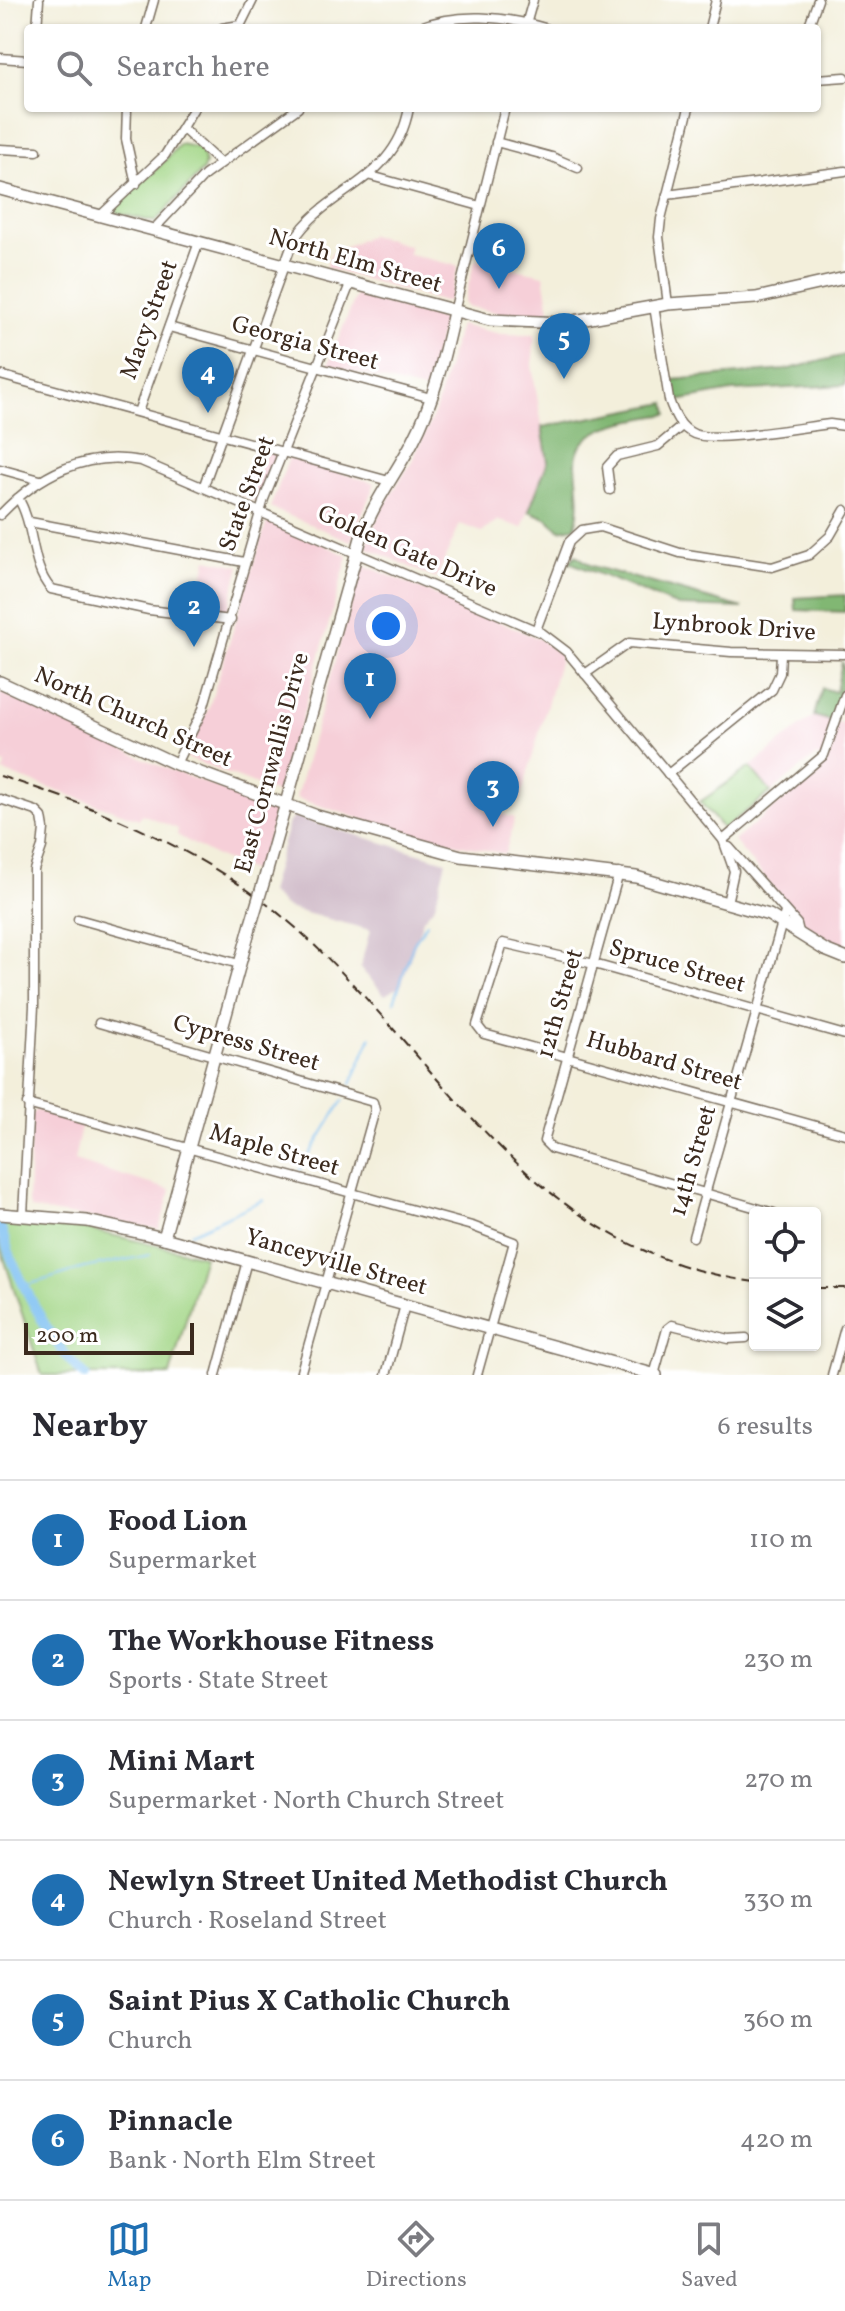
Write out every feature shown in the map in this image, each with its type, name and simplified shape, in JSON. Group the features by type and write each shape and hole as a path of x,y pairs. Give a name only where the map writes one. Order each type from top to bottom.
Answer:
{"main road":[{"name":"North Elm Street","path":"0,189 490,320 543,325 668,304 756,298 845,278"},
{"name":"East Cornwallis Drive","path":"164,1238 187,1147 356,553 373,507 413,442 431,398 454,312"},
{"name":"North Church Street","path":"0,682 176,764 285,805 443,853 496,862 619,873 784,917 799,932 845,958"},
{"name":"Yanceyville Street","path":"0,1214 101,1223 164,1238 654,1375"}],"street":[{"path":"37,24 39,0"},
{"path":"147,24 154,0"},
{"path":"241,24 253,0"},
{"path":"526,24 533,0"},
{"path":"710,24 716,0"},
{"path":"809,24 818,0"},
{"path":"431,24 452,18 515,24"},
{"path":"0,58 24,60"},
{"path":"821,79 845,77"},
{"path":"127,112 126,139 136,184"},
{"path":"100,216 165,155 192,112"},
{"path":"153,230 187,191 220,163 292,112"},
{"path":"204,485 281,265 304,224 371,176 401,139 408,112"},
{"path":"454,312 504,112"},
{"path":"668,304 659,237 688,112"},
{"path":"183,129 220,163"},
{"path":"496,142 552,157 578,168"},
{"path":"0,149 37,151"},
{"path":"667,195 845,171"},
{"path":"371,176 480,206"},
{"name":"Macy Street","path":"138,412 199,242"},
{"name":"State Street","path":"176,764 201,712 231,620 260,510 350,284"},
{"path":"654,306 669,400 682,426 695,435 709,437 830,424 845,426"},
{"name":"Georgia Street","path":"169,327 431,398"},
{"path":"0,375 389,481"},
{"path":"610,490 607,467 614,458 658,446 682,426"},
{"name":"Golden Gate Drive","path":"0,515 40,480 86,460 125,458 204,485 536,630 560,645 725,843 737,853 784,917"},
{"path":"0,469 40,480"},
{"path":"18,498 30,522 42,574 51,589 149,610 231,620"},
{"path":"536,630 569,542 582,530 600,527 680,553 764,567 781,566 800,560 821,545 845,510"},
{"path":"30,522 244,562"},
{"name":"Lynbrook Drive","path":"585,674 629,643 781,654 843,654"},
{"path":"668,774 772,690 780,673 781,654"},
{"path":"727,903 734,871 725,843 824,755 845,695"},
{"path":"0,799 30,807 43,822 42,847 34,883 34,1006 19,1215"},
{"name":"12th Street","path":"619,873 544,1134 546,1145 706,1194"},
{"name":"14th Street","path":"693,1237 784,917"},
{"path":"78,919 239,964"},
{"name":"Spruce Street","path":"477,1025 499,948 503,943 510,943 845,1035"},
{"name":"Cypress Street","path":"99,1023 373,1102 375,1110 351,1193"},
{"name":"Hubbard Street","path":"477,1025 484,1034 845,1134"},
{"name":"Maple Street","path":"27,1104 509,1239 514,1242 490,1329"},
{"path":"300,1375 351,1193"},
{"path":"706,1194 753,1207"},
{"path":"216,1375 247,1261"},
{"path":"386,1375 405,1305"},
{"path":"654,1375 667,1329 672,1325 729,1339 746,1338"},
{"path":"832,1375 845,1328"},
{"path":"477,1375 490,1329"}],"shaded area":[{"path":"371,235 410,246 408,254 458,266 450,299 444,302 326,268 331,254"},
{"path":"475,260 544,275 551,316 508,315 466,306 464,302"},
{"path":"356,295 444,319 426,391 328,365"},
{"path":"459,325 501,334 535,335 532,366 548,461 522,528 499,520 482,532 460,524 436,579 366,547 380,512 411,463 435,412"},
{"path":"255,448 279,455 259,503 237,494"},
{"path":"289,458 375,483 351,541 270,508"},
{"path":"268,518 348,556 282,789 277,793 185,757 209,707"},
{"path":"207,559 240,566 227,614 197,610"},
{"path":"362,564 538,638 561,655 520,801 489,793 484,809 515,818 505,854 408,834 296,798"},
{"path":"0,692 160,766 272,808 275,815 258,873 213,855 177,835 178,829 142,814 139,819 3,772 6,764 0,762"},
{"path":"814,716 845,725 845,950 806,927 734,841 829,761 816,756 771,792 750,767"},
{"path":"294,817 446,861 435,905 423,919 401,986 385,995 360,968 370,930 287,908 269,893 289,822"},
{"path":"36,1110 82,1122 74,1161 171,1190 159,1229 31,1209 28,1201 31,1116"}],"green space":[{"path":"180,144 200,148 205,164 203,170 155,222 116,213 115,204 153,173"},
{"path":"845,355 845,385 732,391 677,401 673,380 785,370"},
{"path":"666,403 668,414 626,421 597,432 586,440 578,451 576,464 579,503 575,527 560,530 548,519 529,511 548,461 542,427"},
{"path":"576,555 592,566 743,608 678,606 569,562"},
{"path":"845,595 845,612 796,610 795,598"},
{"path":"842,661 845,674 832,721 814,716 822,688 836,692"},
{"path":"750,767 771,792 723,829 700,802"},
{"path":"0,1221 76,1227 204,1256 170,1375 42,1375 0,1246"}],"waterway":[{"path":"394,1002 413,944 427,923"},
{"path":"351,1084 371,1037"},
{"path":"300,1170 343,1100"},
{"path":"191,1233 263,1200"},
{"path":"0,1225 34,1306 59,1346 85,1375"},
{"path":"24,1286 84,1268 150,1255"}],"railway":[{"path":"0,776 124,822 203,862 240,885 309,940 504,1151 556,1197 613,1235 679,1264 749,1281"},
{"path":"821,1288 845,1288"}],"place":[{"name":"Pinnacle","path":"499,289"},
{"name":"Saint Pius X Catholic Church","path":"564,379"},
{"name":"Newlyn Street United Methodist Church","path":"208,413"},
{"name":"The Workhouse Fitness","path":"194,647"},
{"name":"Food Lion","path":"370,719"},
{"name":"Mini Mart","path":"493,827"}]}
